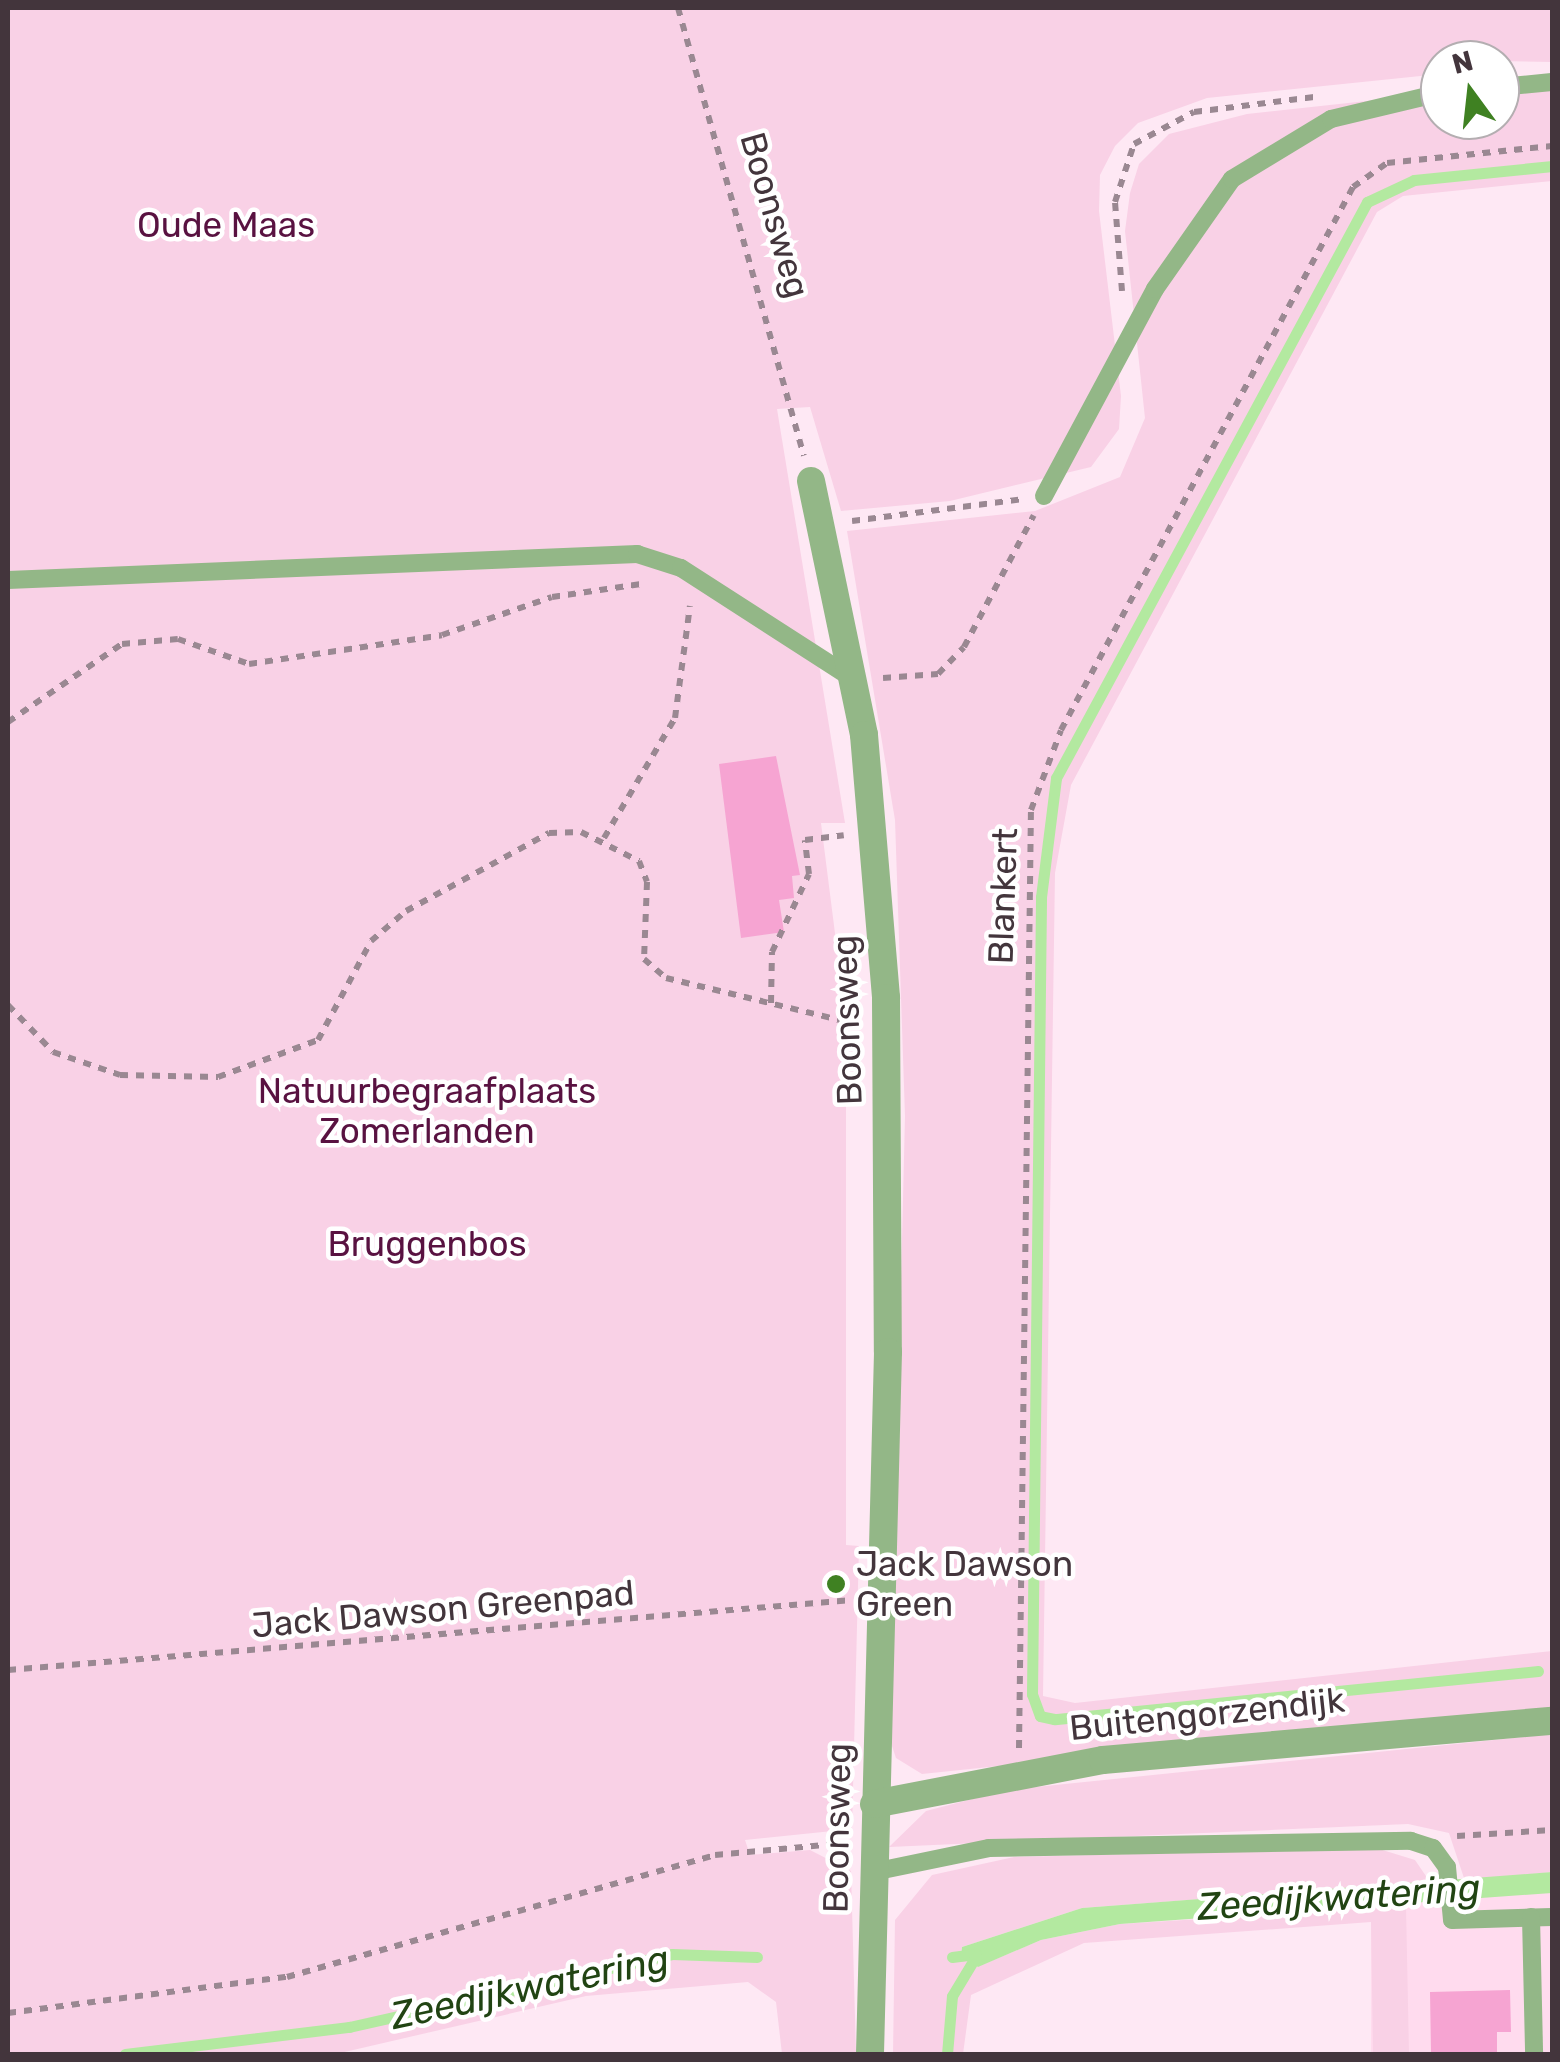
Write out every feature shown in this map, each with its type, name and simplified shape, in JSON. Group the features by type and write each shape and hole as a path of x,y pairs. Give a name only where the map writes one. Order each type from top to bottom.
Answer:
{"street":[{"name":"Boonsweg","path":"811,481 855,680 875,832 886,1032 883,1598 874,1804 870,2054"},
{"name":"Buitengorzendijk","path":"874,1804 1020,1774 1552,1721"}],"lane":[{"path":"1520,85 1552,82"},
{"path":"1044,496 1155,289 1232,179 1331,119 1420,98"},
{"path":"8,580 637,554 681,568 855,680"},
{"path":"873,1872 1020,1846 1373,1840 1434,1848 1450,1876 1452,1920 1552,1917"},
{"path":"1531,1918 1534,2054"}],"path":[{"name":"Boonsweg","path":"678,8 811,481"},
{"name":"Blankert","path":"1020,1774 1031,810 1061,730 1353,187 1387,164 1552,146"},
{"path":"820,524 1044,496"},
{"path":"855,680 938,674 964,648 1044,496"},
{"path":"8,722 122,644 178,639 249,664 442,636 552,597 627,589 681,568 694,619 675,718 604,838"},
{"path":"770,1003 772,952 809,874 805,840 875,832"},
{"path":"8,1005 53,1052 120,1075 218,1077 318,1040 371,941 406,911 549,833 604,838 639,861 648,882 644,959 666,978 886,1032"},
{"name":"Jack Dawson Greenpad","path":"8,1670 883,1598"},
{"path":"1434,1848 1476,1832 1552,1830"},
{"path":"8,2014 287,1977 767,1846 874,1843"}],"shaded area":[{"path":"1371,1893 1552,1893 1552,2054 1371,2054"}],"green space":[{"name":"Bruggenbos","path":"8,8 1552,8 1552,62 1520,61 1520,40 1420,40 1420,76 1207,98 1138,123 1115,146 1100,175 1099,211 1121,396 1119,429 1091,467 950,501 841,511 810,407 777,409 845,823 821,823 846,1020 846,1545 859,1546 852,1829 745,1840 750,1855 810,1850 851,1871 856,2054 782,2054 776,2002 748,1982 586,1996 336,2054 8,2054"},
{"path":"1552,81 1552,181 1403,196 1377,212 1071,785 1055,873 1043,1696 1075,1703 1552,1651 1550,1709 922,1774 896,1758 890,1740 905,1116 895,820 847,531 1035,511 1120,477 1145,418 1125,231 1130,193 1139,164 1169,134 1247,114 1420,95 1420,140 1520,140 1520,84"},
{"path":"1552,1734 1552,1872 1465,1881 1449,1833 1408,1824 889,1847 926,1811 1007,1790"},
{"path":"1376,1848 1415,1860 1430,1882 1082,1908 962,1947 961,1957 977,1967 1041,1940 1120,1924 1406,1906 1409,2054 1373,2054 1371,1922 1084,1943 971,1995 963,2054 893,2054 895,1920 932,1875 1014,1857"}],"water":[{"path":"1552,1872 1552,1893 1120,1924 1041,1940 978,1967 961,1957 962,1947 1082,1908"}],"building":[{"path":"776,756 800,875 792,876 794,898 779,900 784,932 741,938 719,764"},
{"path":"1510,1990 1511,2032 1497,2032 1497,2054 1431,2054 1430,1992"}],"waterway":[{"path":"1538,1671 1054,1719 1040,1716 1032,1694 1041,897 1056,778 1367,202 1414,180 1552,166"},
{"name":"Zeedijkwatering","path":"125,2054 349,2027 672,1954 757,1957"},
{"name":"Zeedijkwatering","path":"952,1957 976,1954"},
{"path":"947,2054 952,1996 976,1956"}],"place":[{"name":"Jack Dawson Green","path":"836,1584"}],"park label":[{"name":"Oude Maas","path":"226,225"},
{"name":"Natuurbegraafplaats Zomerlanden","path":"427,1111"}]}
